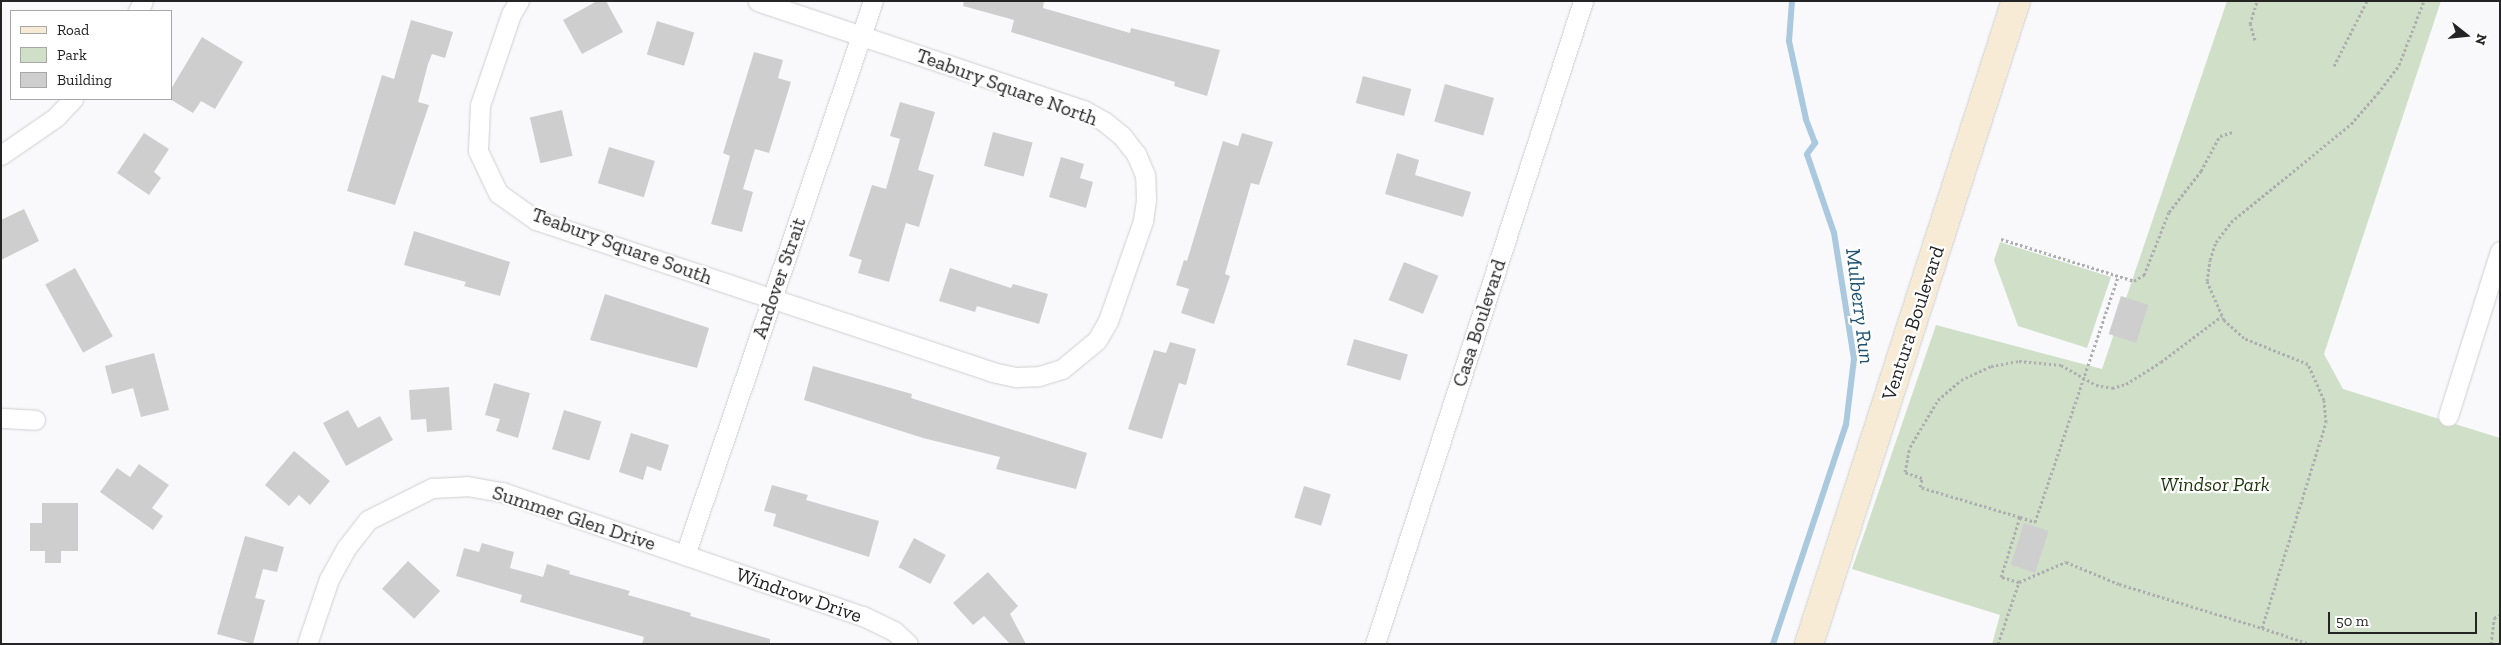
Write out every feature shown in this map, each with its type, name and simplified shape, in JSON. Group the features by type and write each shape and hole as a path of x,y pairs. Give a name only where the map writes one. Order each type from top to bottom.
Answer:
{"street":[{"name":"Teabury Square South","path":"520,1 511,14 480,105 478,151 498,193 536,220 773,299"},
{"path":"758,1 861,36"},
{"name":"Andover Strait","path":"685,555 873,1"},
{"name":"Casa Boulevard","path":"1375,644 1582,1"},
{"name":"Ventura Boulevard","path":"1808,644 2016,1"},
{"name":"Teabury Square North","path":"773,299 992,372 1016,377 1039,376 1062,369 1097,340 1108,321 1143,221 1146,199 1145,175 1136,154 1122,136 1106,122 1083,110 861,36"},
{"path":"1,155 56,117 73,100"},
{"path":"2448,416 2495,287 2500,251"},
{"path":"1,418 35,420"},
{"name":"Summer Glen Drive","path":"307,644 329,579 352,540 368,520 432,488 467,486 502,492 685,555"},
{"name":"Windrow Drive","path":"685,555 863,616 894,631 908,644"}],"path":[{"path":"2255,40 2250,24 2257,1"},
{"path":"2334,66 2367,1"},
{"path":"2262,628 2326,422 2324,400 2308,364 2244,338 2222,316 2207,281 2216,242 2231,222 2351,124 2378,93 2399,64 2424,1"},
{"path":"2000,239 2134,282 2144,275 2169,212 2201,171 2220,136 2233,132"},
{"path":"2118,278 2082,376 2035,522 1920,487 1922,478 1905,472 1910,447 1938,400 1961,380 1991,366 2044,362 2082,376 2096,385 2112,388 2126,384 2222,316"},
{"path":"2020,517 2001,577 2019,582 2066,562 2119,584 2310,644"},
{"path":"1998,644 2019,582"},
{"path":"2490,644 2494,618 2500,615"}],"green space":[{"name":"Windsor Park","path":"2227,1 2441,1 2324,354 2343,389 2500,438 2500,644 1992,644 2000,615 1852,569 1936,325 2102,369"},
{"path":"2000,242 2111,277 2087,348 2018,326 1994,260"}],"building":[{"path":"597,1 606,1 623,32 582,54 563,20"},
{"path":"964,1 1044,1 1043,8 1130,33 1131,28 1220,50 1207,96 1174,86 1175,82 1011,32 1014,20 963,6"},
{"path":"411,20 453,32 445,58 432,54 428,64 418,102 429,105 395,205 347,191 382,75 394,79"},
{"path":"657,21 694,32 684,66 647,54"},
{"path":"202,37 243,62 215,109 201,101 193,113 172,100 172,87"},
{"path":"754,52 783,60 778,78 791,82 769,153 755,149 743,189 753,192 742,232 711,224 730,156 723,153"},
{"path":"1363,76 1411,89 1404,116 1356,103"},
{"path":"1445,84 1494,98 1483,136 1434,121"},
{"path":"900,102 935,112 918,170 934,175 919,227 906,223 889,282 858,273 862,260 849,256 872,185 886,189 900,139 890,136"},
{"path":"562,110 573,156 540,163 530,117"},
{"path":"993,132 1033,143 1024,176 984,166"},
{"path":"144,133 169,149 154,172 161,178 149,195 117,173"},
{"path":"1242,133 1273,142 1259,185 1251,183 1225,274 1230,276 1214,324 1181,313 1189,289 1176,285 1184,260 1187,261 1223,141 1238,146"},
{"path":"609,147 655,161 644,197 598,183"},
{"path":"1397,153 1419,160 1415,175 1471,192 1463,217 1385,194"},
{"path":"1061,157 1084,164 1080,178 1093,182 1086,208 1049,197"},
{"path":"24,209 39,241 1,260 1,220"},
{"path":"414,231 510,262 500,296 464,286 466,282 404,265"},
{"path":"1404,262 1438,276 1423,314 1389,300"},
{"path":"75,268 113,336 83,353 45,284"},
{"path":"950,268 1011,288 1013,284 1048,294 1039,324 977,306 975,312 939,301"},
{"path":"605,294 709,328 697,368 590,340"},
{"path":"2121,296 2149,305 2136,343 2109,334"},
{"path":"1354,339 1408,354 1400,380 1347,365"},
{"path":"1170,342 1196,349 1186,385 1179,383 1162,439 1128,429 1154,350 1166,353"},
{"path":"154,353 169,410 141,417 133,388 112,394 105,366"},
{"path":"813,366 912,394 911,398 1087,453 1076,489 996,469 1000,457 923,438 804,400"},
{"path":"494,383 530,393 518,438 496,431 500,419 485,415"},
{"path":"449,387 452,430 427,432 426,419 411,420 409,390"},
{"path":"348,410 358,428 380,416 393,440 346,466 323,423"},
{"path":"564,410 601,421 589,461 552,449"},
{"path":"631,433 669,445 661,471 647,466 643,480 619,472"},
{"path":"294,451 330,481 310,505 299,495 289,506 265,485"},
{"path":"139,464 169,485 152,508 163,516 153,530 100,492 117,468 130,477"},
{"path":"772,485 808,495 806,500 879,521 869,557 773,526 776,514 764,511"},
{"path":"1304,486 1331,494 1321,526 1294,518"},
{"path":"42,503 78,503 78,551 61,551 61,563 45,563 45,551 30,551 30,523 42,523"},
{"path":"2024,523 2049,531 2035,573 2010,565"},
{"path":"245,536 284,547 277,572 263,569 255,598 265,600 253,644 217,634"},
{"path":"914,538 946,555 930,584 899,567"},
{"path":"482,543 514,552 510,568 543,577 547,564 570,571 569,574 630,591 628,595 691,613 690,616 770,639 770,644 642,644 644,637 520,602 522,595 456,576 464,548 479,552"},
{"path":"408,561 440,591 414,619 382,589"},
{"path":"988,572 1018,606 1010,614 1026,644 1010,644 984,616 973,625 953,603"}],"waterway":[{"name":"Mulberry Run","path":"1773,644 1846,425 1854,359 1834,233 1807,154 1815,143 1806,119 1789,41 1792,1"}]}
